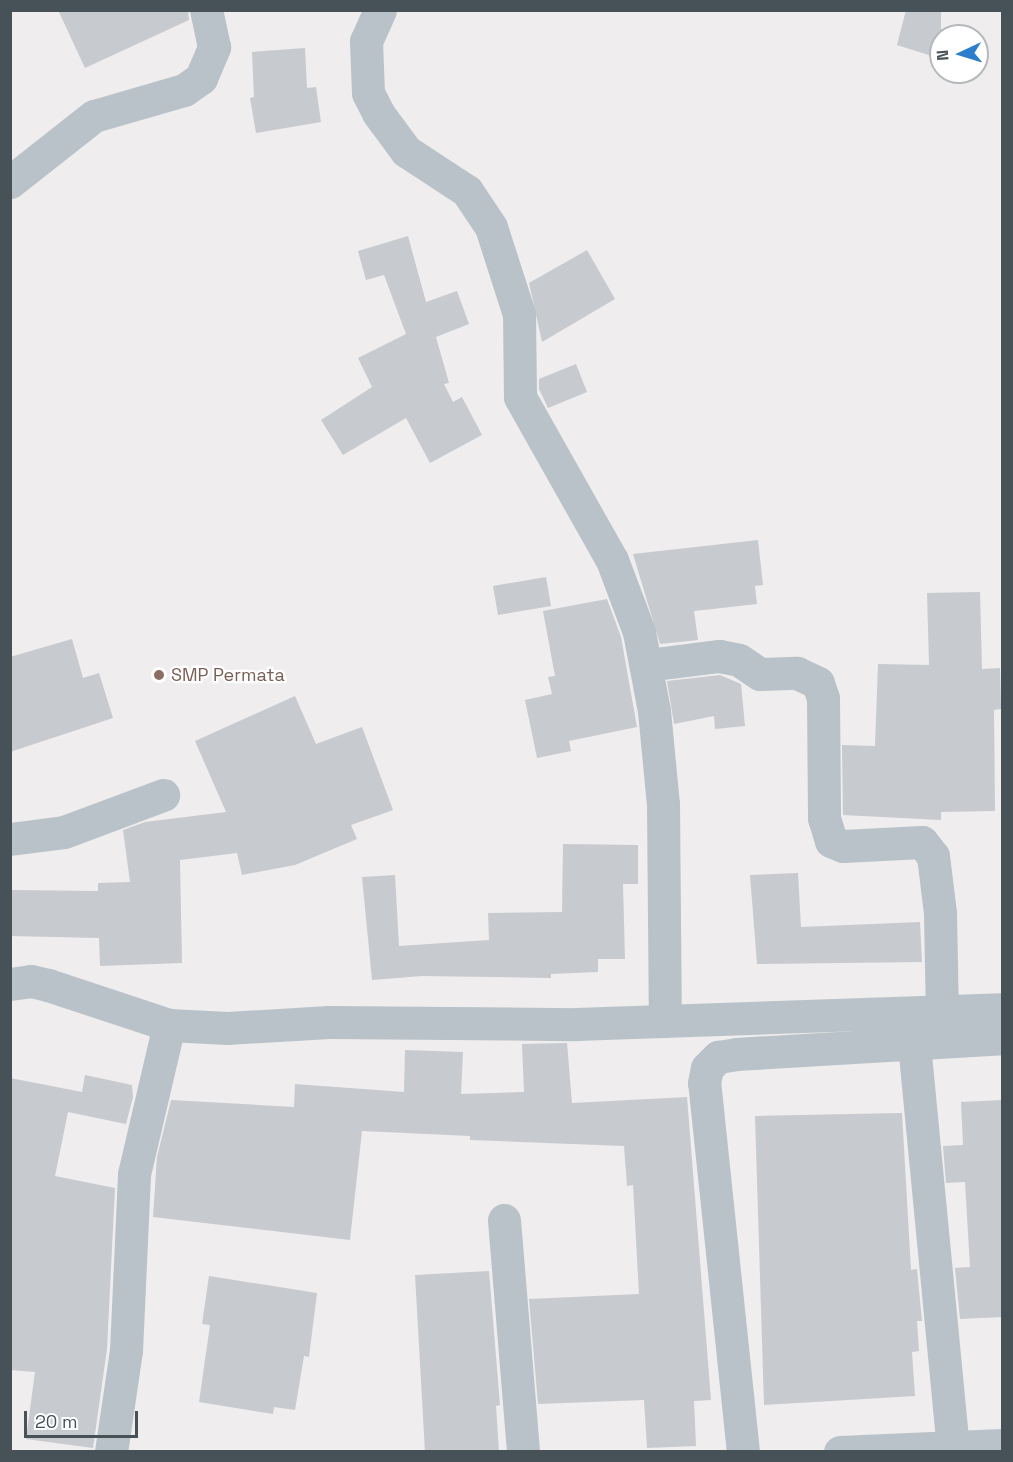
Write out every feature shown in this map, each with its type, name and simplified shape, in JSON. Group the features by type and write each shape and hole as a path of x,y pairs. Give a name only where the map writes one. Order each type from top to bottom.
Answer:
{"street":[{"path":"10,182 94,116 184,90 201,78 214,47 206,10"},
{"path":"380,10 366,41 368,93 406,151 467,190 491,227 519,314 520,397 612,560 647,665 663,804 665,1021"},
{"path":"647,665 704,657 729,658 760,674 797,673 818,683 823,698 824,818 831,841 851,846 922,842 933,856 940,913 942,1013"},
{"path":"10,839 64,832 163,795"},
{"path":"10,984 31,981 48,985 169,1025 227,1028 329,1022 446,1025 665,1021 942,1013 1002,1009"},
{"path":"111,1452 126,1351 134,1174 169,1025"},
{"path":"743,1452 704,1083 707,1068 718,1058 736,1054 1002,1038"},
{"path":"914,1044 953,1446"},
{"path":"504,1220 523,1452"},
{"path":"840,1452 1002,1445"}],"building":[{"path":"58,10 188,10 189,20 85,68"},
{"path":"906,10 941,10 941,24 929,24 929,55 897,45"},
{"path":"305,48 307,88 316,87 321,122 256,133 250,98 254,97 252,52"},
{"path":"408,236 426,302 457,291 469,324 436,337 449,383 444,384 453,402 462,397 482,435 430,463 406,418 343,455 321,420 372,387 358,358 406,334 384,275 366,280 358,251"},
{"path":"587,250 615,299 542,342 529,283"},
{"path":"576,364 587,392 548,408 539,389 539,379"},
{"path":"758,540 763,585 755,586 757,604 694,611 698,640 660,644 633,554"},
{"path":"546,577 551,606 498,615 493,586"},
{"path":"980,592 982,669 1000,668 1001,709 994,710 995,811 941,812 941,820 843,815 842,745 875,746 878,664 929,665 927,593"},
{"path":"607,599 621,637 637,727 569,741 571,751 537,758 525,700 552,694 548,677 555,676 543,611"},
{"path":"72,639 83,678 99,673 113,718 10,752 10,657"},
{"path":"720,675 741,684 745,726 715,729 714,716 674,724 667,681"},
{"path":"295,696 316,744 362,727 393,810 351,825 357,839 295,865 242,875 237,853 180,860 182,963 100,966 99,938 10,936 10,890 98,891 98,883 130,882 123,830 145,822 226,812 195,741"},
{"path":"563,844 638,845 638,884 623,884 625,959 598,959 598,972 551,974 551,978 422,976 372,980 362,877 395,875 399,946 489,940 488,913 562,912"},
{"path":"798,873 801,927 920,922 922,962 757,964 750,875"},
{"path":"567,1043 572,1103 687,1097 711,1400 694,1401 696,1446 647,1448 644,1400 538,1404 529,1299 639,1294 633,1185 627,1186 624,1146 470,1140 470,1136 362,1131 350,1240 153,1217 157,1157 171,1100 294,1107 295,1084 404,1092 405,1050 463,1052 461,1094 524,1092 522,1044"},
{"path":"85,1075 132,1085 133,1097 126,1124 68,1112 55,1176 115,1188 107,1349 93,1448 26,1439 35,1372 10,1370 10,1078 82,1092"},
{"path":"1002,1100 1002,1317 960,1319 955,1268 970,1267 965,1182 946,1183 943,1146 963,1145 961,1102"},
{"path":"902,1113 911,1270 917,1269 922,1321 917,1321 919,1351 912,1352 915,1396 764,1405 755,1116"},
{"path":"489,1271 500,1405 496,1406 499,1452 425,1452 415,1275"},
{"path":"209,1276 317,1293 309,1357 304,1356 295,1410 274,1407 273,1414 199,1402 210,1325 202,1324"}],"place":[{"name":"SMP Permata","path":"159,675"}]}
